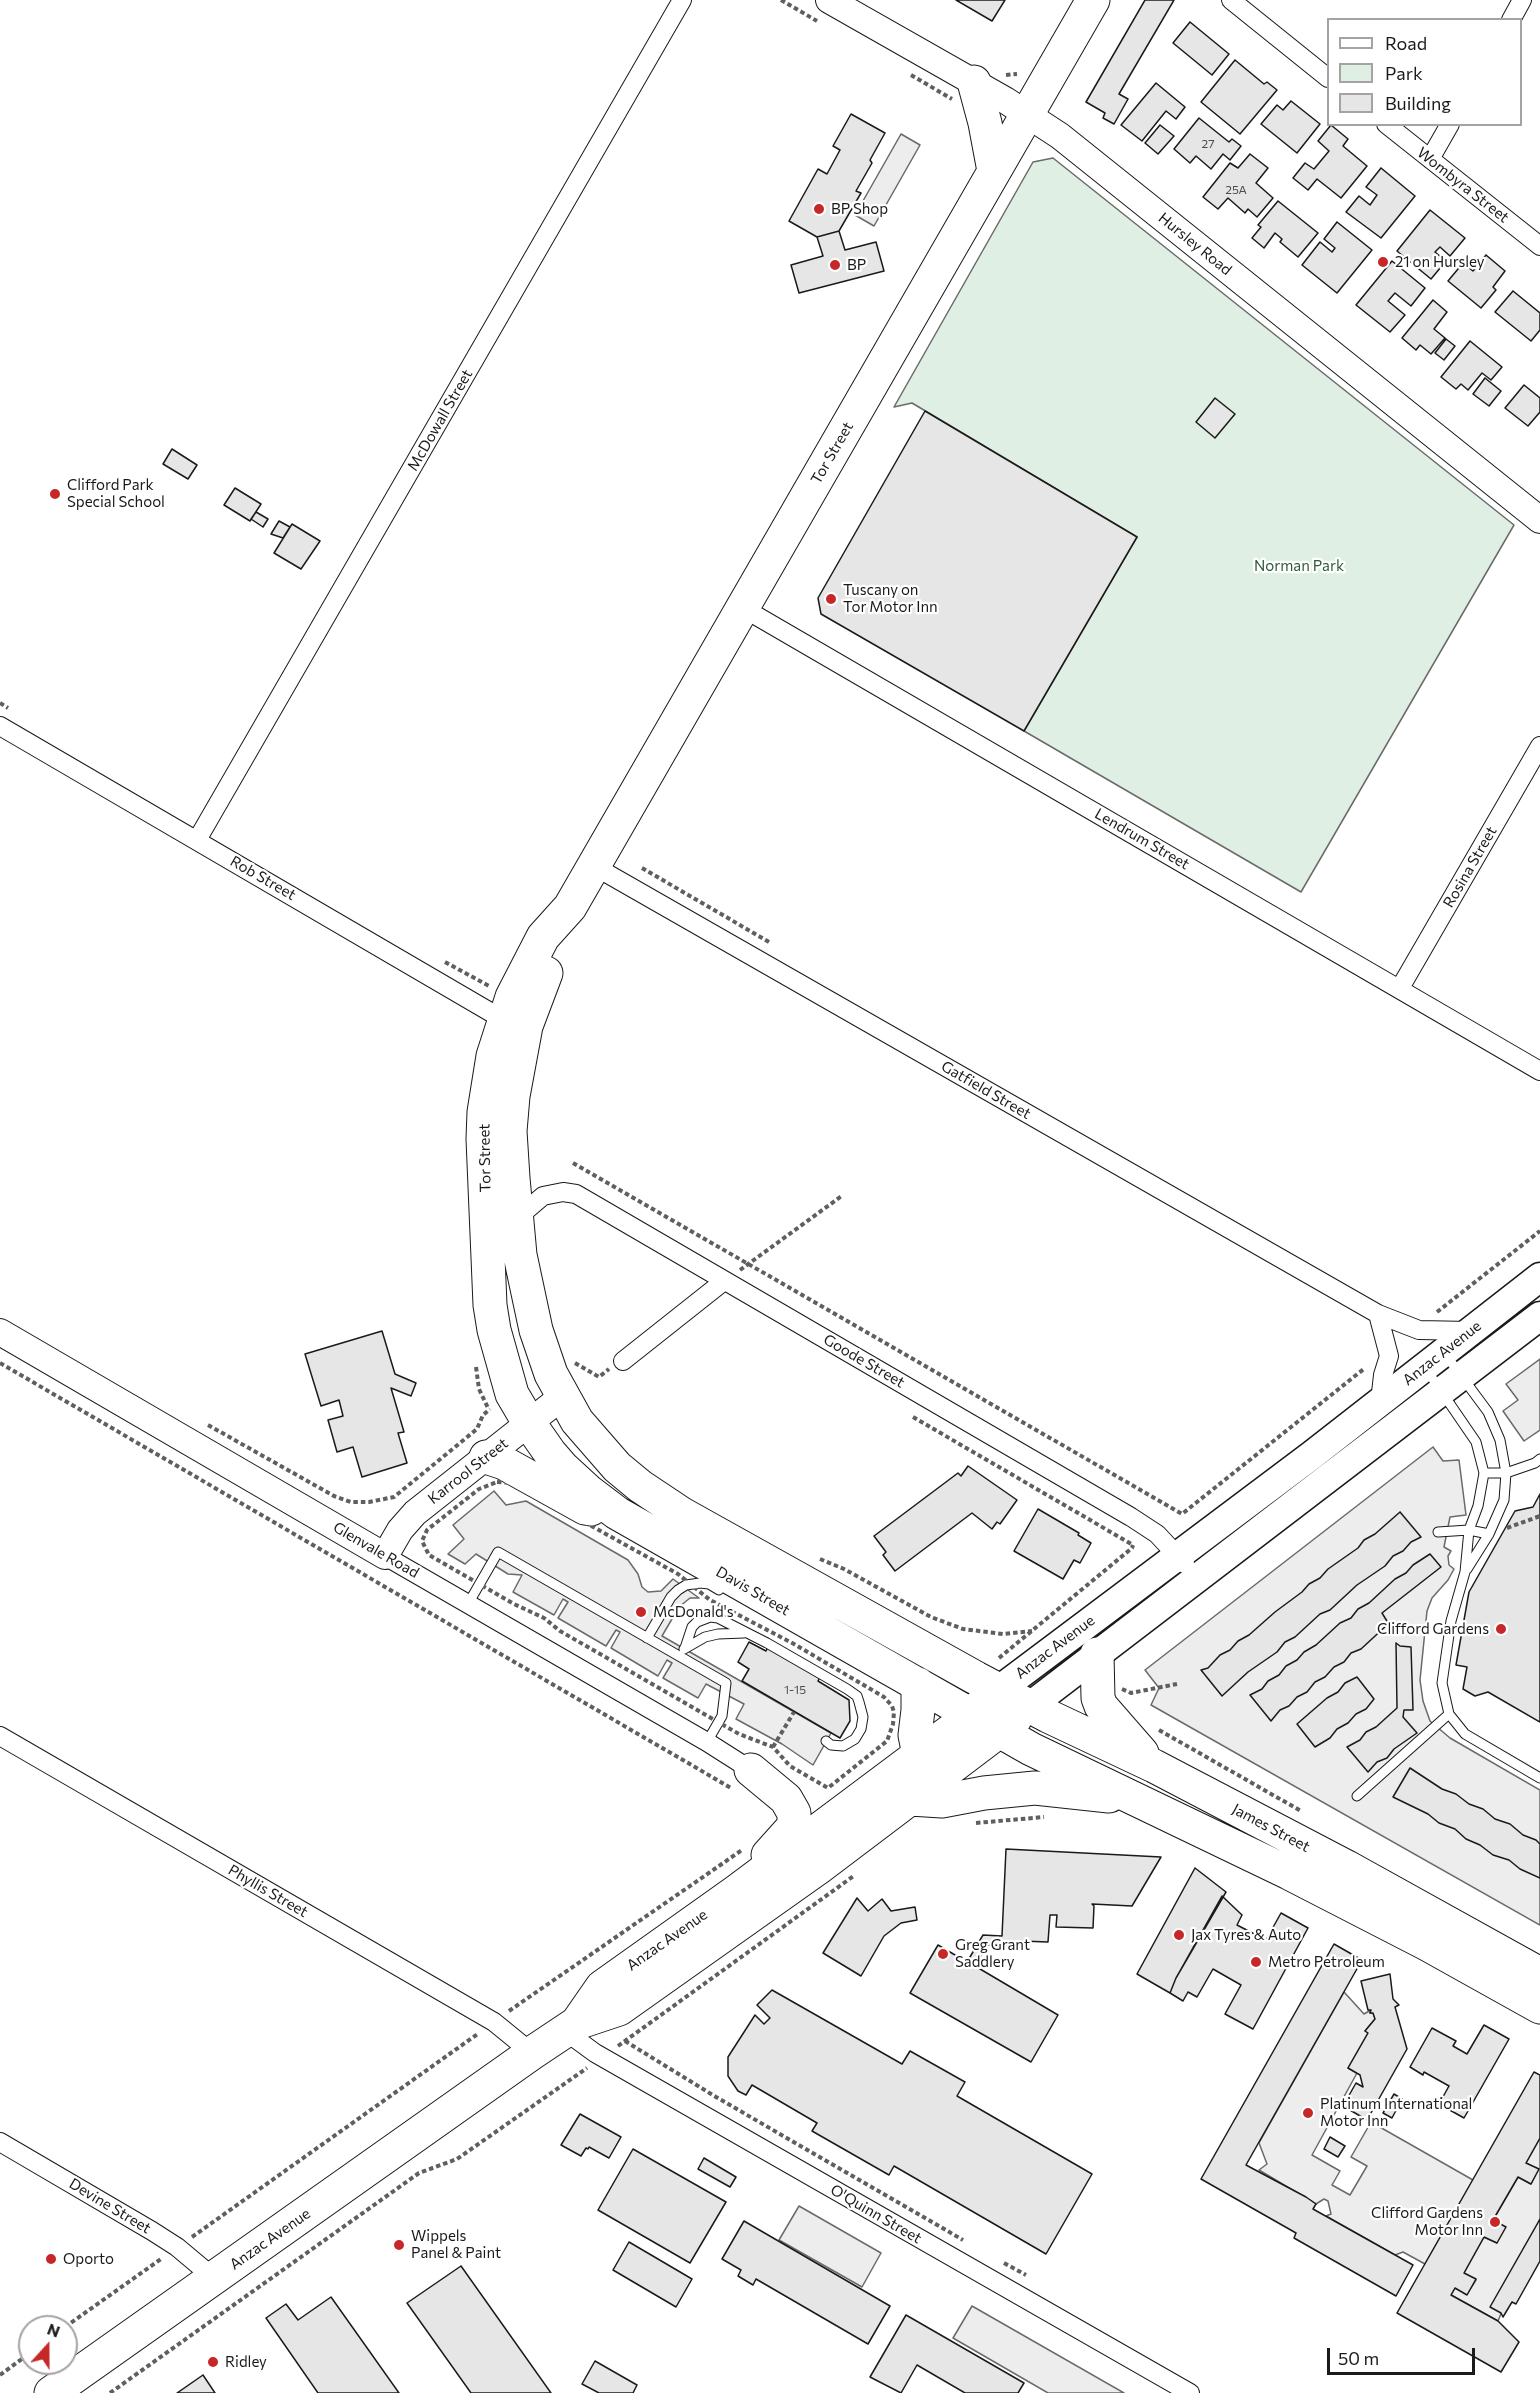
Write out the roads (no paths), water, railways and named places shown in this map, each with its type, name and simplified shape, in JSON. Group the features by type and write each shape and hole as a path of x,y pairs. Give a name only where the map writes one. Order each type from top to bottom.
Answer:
{"highway":[{"name":"Tor Street","path":"529,1423 513,1394 500,1356 490,1305 483,1139 487,1084 507,1014 535,998 560,944 570,907 1093,0"},
{"path":"964,91 994,171"},
{"name":"Tor Street","path":"507,1014 513,1096 510,1131 522,1266 536,1330 548,1368 562,1396"},
{"path":"562,1396 596,1445 640,1486 682,1514 996,1676"},
{"name":"Davis Street","path":"529,1423 563,1468 617,1513 746,1597 918,1684 1000,1731"},
{"path":"486,1457 517,1469 585,1508 617,1513"},
{"path":"1097,1654 1098,1698 1101,1707 1154,1766"},
{"name":"James Street","path":"996,1676 1030,1706 1154,1766 1347,1867 1540,1974"},
{"name":"Anzac Avenue","path":"571,2027 602,1987 737,1891 972,1714 996,1676"},
{"path":"918,1684 915,1735 919,1755"},
{"name":"Anzac Avenue","path":"51,2393 532,2053 571,2027 619,2009 818,1868 1030,1706"},
{"name":"James Street","path":"1000,1731 1031,1749 1300,1879 1427,1944 1540,2007"},
{"path":"737,1891 794,1826 794,1813 786,1799 752,1770"},
{"path":"910,1799 942,1801 984,1793 1035,1788 1132,1798"}],"main road":[{"name":"Anzac Avenue","path":"996,1676 1178,1556 1540,1277"},
{"name":"Anzac Avenue","path":"1030,1706 1540,1316"}],"street":[{"name":"McDowall Street","path":"197,840 682,0"},
{"path":"1231,0 1327,76"},
{"path":"1512,18 1522,0"},
{"name":"Hursley Road","path":"825,12 964,91 1028,113 1060,136 1540,520"},
{"name":"Wombyra Street","path":"1389,126 1540,246"},
{"path":"1430,159 1449,126"},
{"name":"Lendrum Street","path":"743,608 1540,1071"},
{"name":"Rob Street","path":"0,726 197,840 507,1014"},
{"name":"Rosina Street","path":"1400,988 1540,746"},
{"name":"Gatfield Street","path":"594,866 1378,1314 1419,1330 1470,1331"},
{"name":"Goode Street","path":"516,1218 543,1196 563,1192 576,1194 1131,1516 1157,1534 1197,1579"},
{"path":"622,1361 724,1281"},
{"path":"1378,1314 1389,1356 1383,1375 1380,1402"},
{"name":"Glenvale Road","path":"0,1332 752,1770"},
{"name":"Karrool Street","path":"385,1556 400,1530 415,1513 562,1396"},
{"name":"Phyllis Street","path":"0,1736 494,2022 532,2053"},
{"name":"O'Quinn Street","path":"571,2027 603,2057 1190,2393"},
{"name":"Devine Street","path":"0,2142 177,2247 214,2278"}],"lane":[{"path":"1434,1360 1452,1384 1476,1442 1484,1473 1478,1506 1469,1530 1465,1572 1451,1621 1442,1683 1449,1714 1465,1734 1540,1778"},
{"path":"1434,1360 1452,1384 1488,1412 1500,1440 1506,1473 1503,1500 1489,1534 1465,1572"},
{"path":"1484,1473 1506,1473 1540,1459"},
{"path":"1438,1532 1469,1530 1489,1534"},
{"path":"468,1604 498,1552 647,1638 682,1653 726,1683 722,1716 707,1742"},
{"path":"647,1638 671,1597 678,1590 691,1584 709,1584 746,1597"},
{"path":"682,1653 692,1627 702,1619 718,1618 777,1648 857,1696 863,1718 861,1729 855,1739 843,1746 831,1745 826,1741"},
{"path":"682,1653 705,1637 718,1634 747,1634"},
{"path":"1357,1796 1449,1714"}],"place":[{"name":"BP Shop","path":"819,209"},
{"name":"21 on Hursley","path":"1383,262"},
{"name":"BP","path":"835,265"},
{"name":"Clifford Park Special School","path":"55,494"},
{"name":"Tuscany on Tor Motor Inn","path":"831,599"},
{"name":"McDonald's","path":"641,1612"},
{"name":"Clifford Gardens","path":"1501,1629"},
{"name":"Jax Tyres & Auto","path":"1179,1935"},
{"name":"Greg Grant Saddlery","path":"943,1954"},
{"name":"Metro Petroleum","path":"1256,1962"},
{"name":"Platinum International Motor Inn","path":"1308,2113"},
{"name":"Clifford Gardens Motor Inn","path":"1495,2222"},
{"name":"Wippels Panel & Paint","path":"399,2245"},
{"name":"Oporto","path":"51,2259"},
{"name":"Ridley","path":"213,2362"}],"park label":[{"name":"Norman Park","path":"1299,566"}]}
